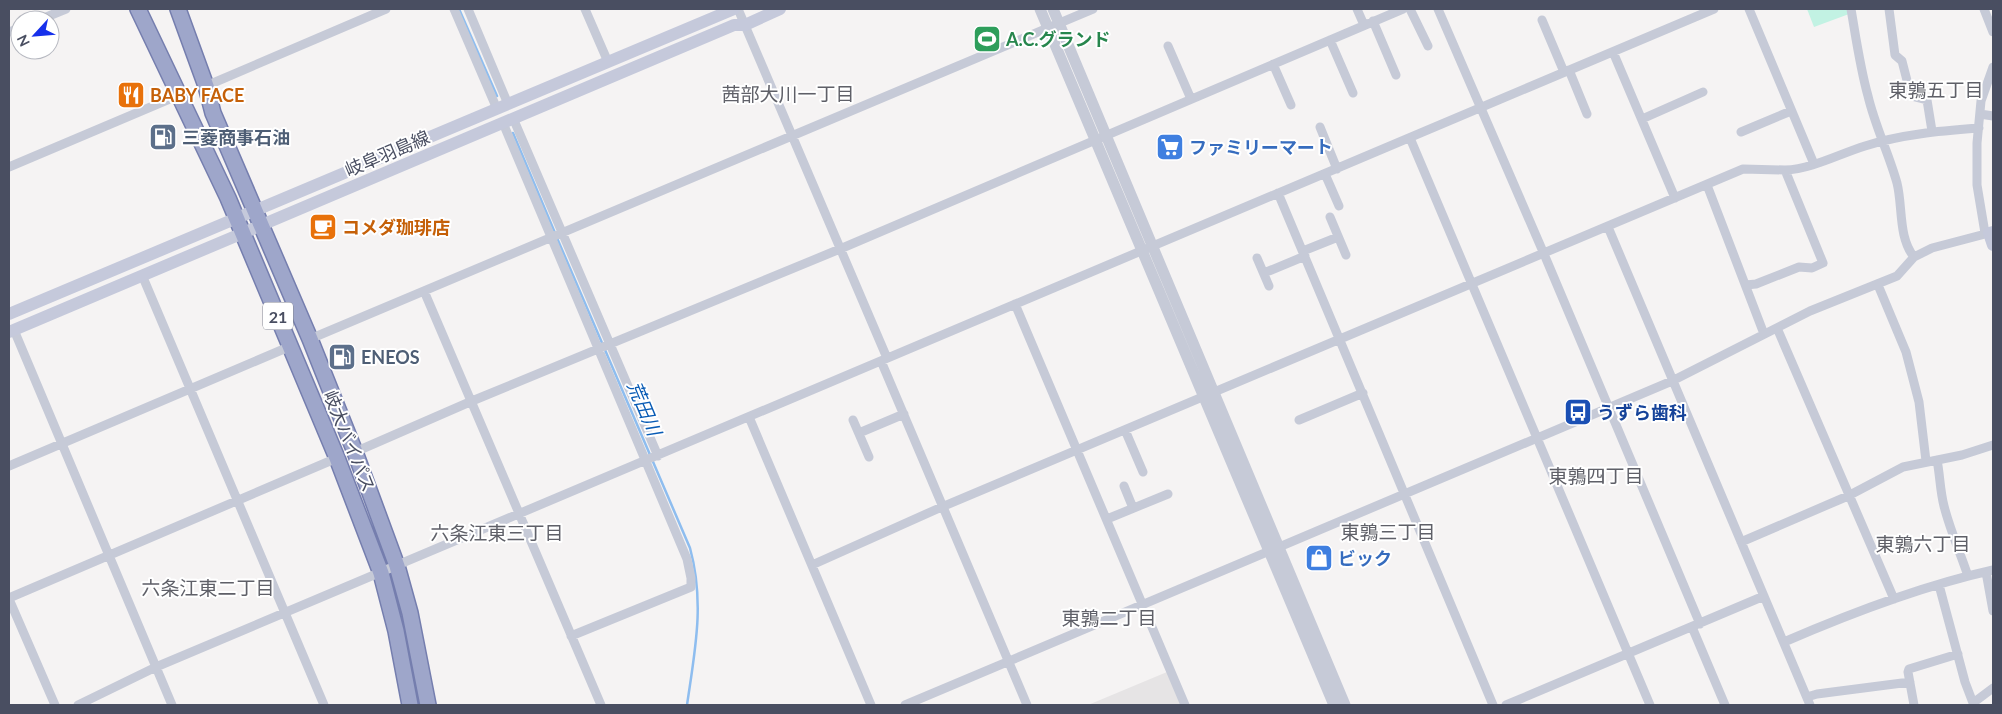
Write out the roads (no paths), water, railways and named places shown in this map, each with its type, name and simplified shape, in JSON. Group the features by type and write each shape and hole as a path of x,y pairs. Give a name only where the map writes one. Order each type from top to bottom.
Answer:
{"highway":[{"name":"岐大バイパス","path":"138,9 243,233 338,458 381,573 396,631 410,705"},
{"name":"岐大バイパス","path":"178,9 206,86 213,113 310,339 355,452 397,566 414,629 428,705"}],"main road":[{"name":"岐阜羽島線","path":"9,314 734,9"},
{"name":"岐阜羽島線","path":"11,331 734,25 745,25 780,9"}],"street":[{"path":"206,86 386,9"},
{"path":"454,9 502,106"},
{"path":"468,9 502,106"},
{"path":"585,9 608,62"},
{"path":"738,9 840,249 904,414 1027,705"},
{"path":"1040,9 1054,25"},
{"path":"1053,9 1054,25 1273,550 1334,705"},
{"path":"310,339 1093,9"},
{"path":"1357,9 1364,26"},
{"path":"355,452 472,401 840,249 1403,9"},
{"path":"1410,9 1428,46"},
{"path":"1438,9 1544,254 1608,409 1696,625 1725,705"},
{"path":"78,705 156,667 1714,9"},
{"path":"1749,9 1814,164"},
{"path":"1851,9 1868,96 1881,141 1892,163 1901,199 1899,208 1908,249 1914,257"},
{"path":"1889,9 1895,55 1902,61 1911,96 1927,100 1932,131"},
{"path":"1984,9 1993,32"},
{"path":"1542,20 1587,114"},
{"path":"1374,21 1396,75"},
{"path":"1330,40 1353,93"},
{"path":"1168,46 1191,99"},
{"path":"1613,52 1675,198"},
{"path":"1273,64 1291,105"},
{"path":"905,705 1672,381 1810,311 1897,276 1914,257 1932,248 1990,236 1978,185 1979,128 1981,101 1993,67"},
{"path":"1642,119 1703,92"},
{"path":"9,167 179,96"},
{"path":"1742,132 1791,111"},
{"path":"1980,114 1993,116"},
{"path":"508,121 651,459 687,559 691,578 691,587 571,636"},
{"path":"1320,127 1337,168"},
{"path":"812,565 944,506 1743,169 1785,170 1814,164 1881,141 1932,131 1979,128"},
{"path":"1410,138 1650,705"},
{"path":"1746,285 1756,284 1799,266 1812,268 1822,263 1785,170"},
{"path":"1325,174 1338,206"},
{"path":"1706,185 1764,334"},
{"path":"1278,193 1493,705"},
{"path":"1330,216 1346,255"},
{"path":"1608,227 1808,701 1817,694 1910,682"},
{"path":"1264,273 1338,236"},
{"path":"1257,258 1269,286"},
{"path":"142,275 324,705"},
{"path":"1878,285 1906,352 1919,402 1926,461"},
{"path":"424,291 601,705"},
{"path":"1015,304 1185,705"},
{"path":"1777,328 1894,599"},
{"path":"11,331 62,444 172,705"},
{"path":"9,466 190,391 291,346"},
{"path":"604,346 651,459"},
{"path":"1299,420 1363,394"},
{"path":"859,433 904,414"},
{"path":"749,417 871,705"},
{"path":"853,420 868,456"},
{"path":"1125,430 1143,472"},
{"path":"1741,542 1848,496 1903,467 1962,455 1993,446"},
{"path":"54,705 9,599 338,458"},
{"path":"1937,460 1944,505 1953,538 1958,546 1968,576"},
{"path":"1124,486 1133,508"},
{"path":"1107,519 1168,494"},
{"path":"1273,550 1345,705"},
{"path":"1784,642 1840,618 1894,599 1990,571 1993,612"},
{"path":"1939,585 1965,682 1974,703 1993,688"},
{"path":"1506,705 1764,596"},
{"path":"1914,705 1909,669 1958,654"}],"waterway":[{"name":"荒田川","path":"459,9 497,96"},
{"name":"荒田川","path":"513,133 555,233"},
{"name":"荒田川","path":"557,238 690,548 695,568 698,607 687,705"}],"place":[{"name":"A.C.グランド","path":"987,39"},
{"name":"BABY FACE","path":"131,95"},
{"name":"三菱商事石油","path":"163,137"},
{"name":"ファミリーマート","path":"1170,147"},
{"name":"コメダ珈琲店","path":"323,227"},
{"name":"ENEOS","path":"342,357"},
{"name":"うずら歯科","path":"1578,412"},
{"name":"ビック","path":"1319,558"}],"district":[{"name":"東鶉五丁目","path":"1936,89"},
{"name":"茜部大川一丁目","path":"788,93"},
{"name":"東鶉四丁目","path":"1596,475"},
{"name":"東鶉三丁目","path":"1388,531"},
{"name":"六条江東三丁目","path":"497,532"},
{"name":"東鶉六丁目","path":"1923,543"},
{"name":"六条江東二丁目","path":"208,587"},
{"name":"東鶉二丁目","path":"1109,617"}]}
